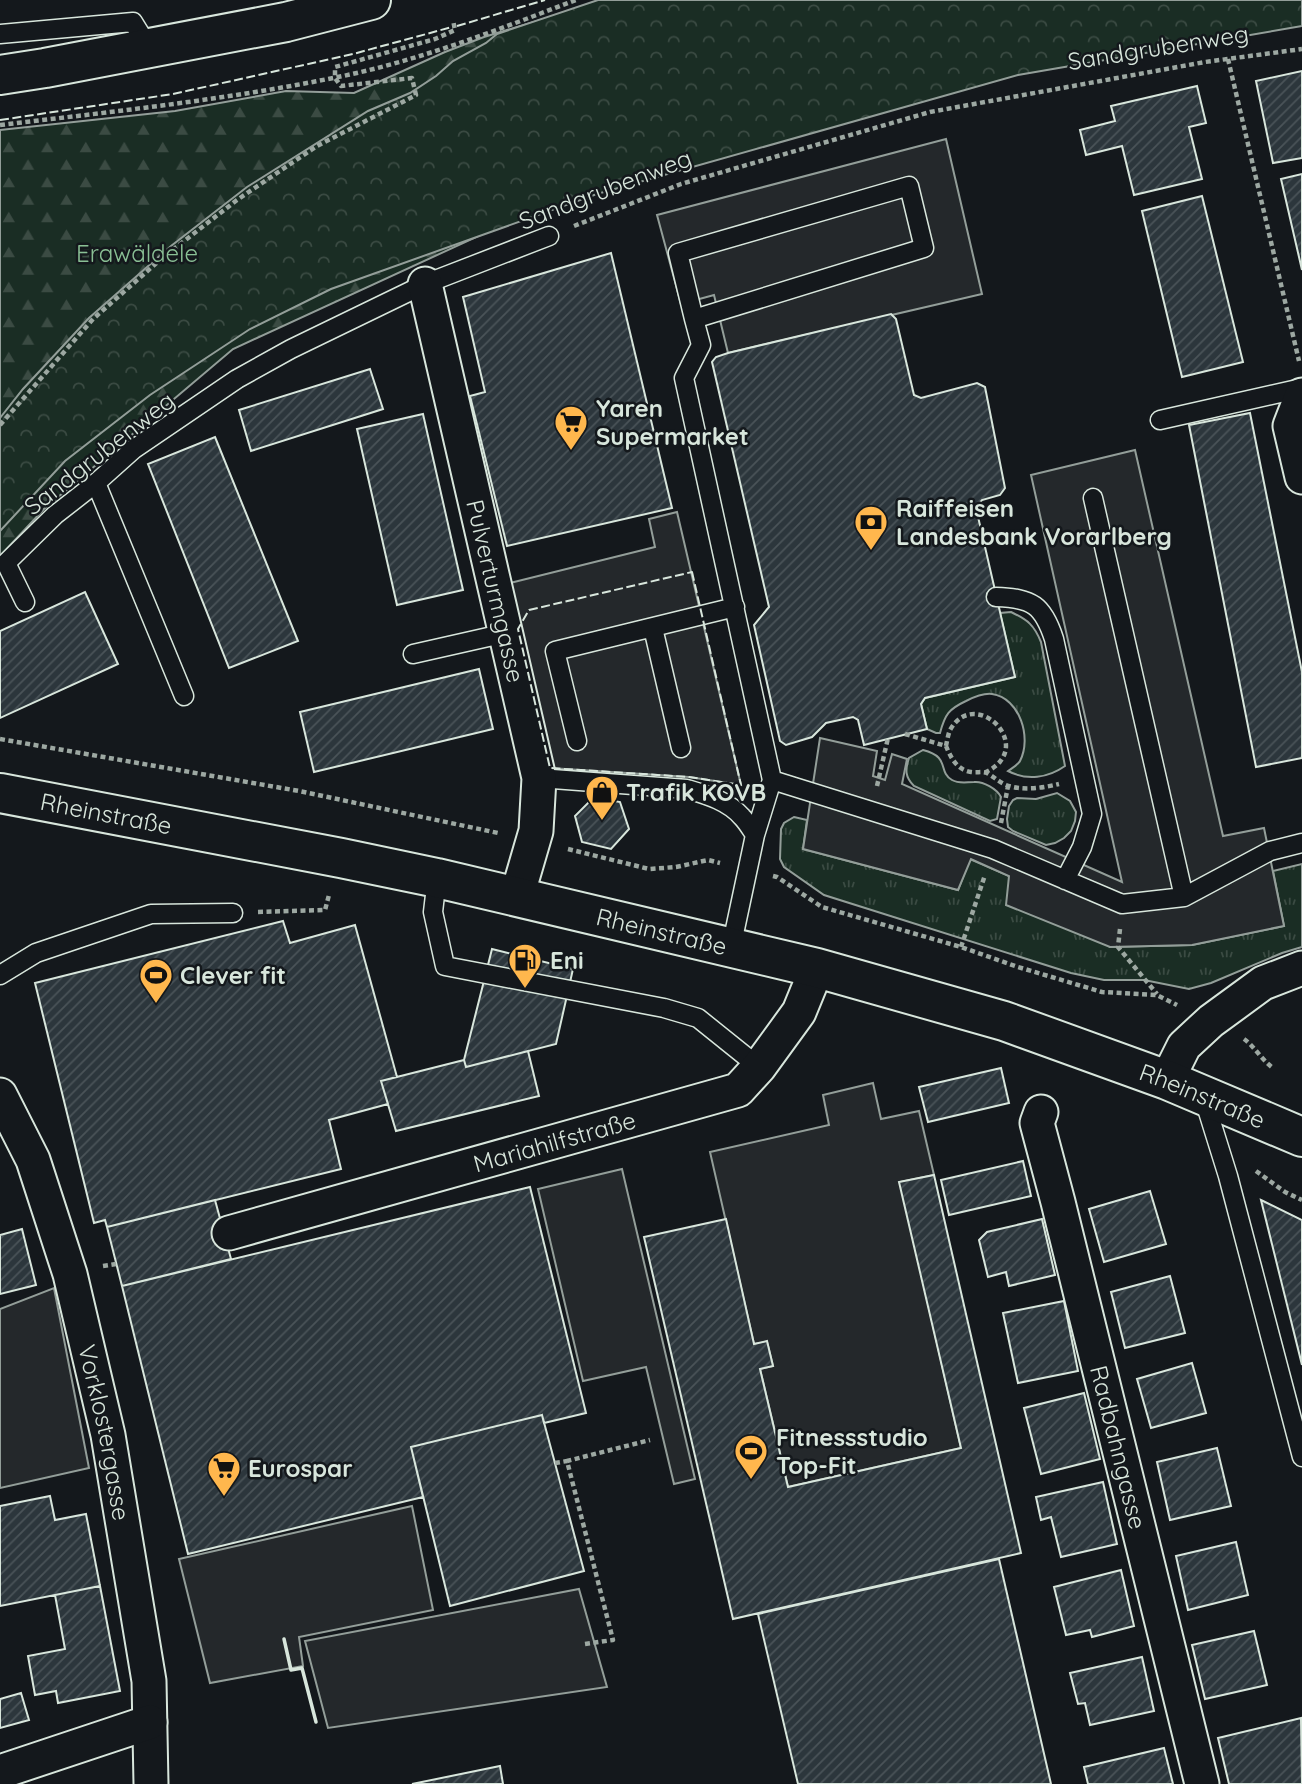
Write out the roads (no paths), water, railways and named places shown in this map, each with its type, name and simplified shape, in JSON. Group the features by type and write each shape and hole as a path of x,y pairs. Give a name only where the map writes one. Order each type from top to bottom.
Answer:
{"main road":[{"path":"0,75 286,22 371,0"},
{"name":"Rheinstraße","path":"0,793 437,878 817,968 1004,1021 1203,1094 1302,1137"}],"street":[{"name":"Pulverturmgasse","path":"425,284 539,778 536,831 517,896"},
{"path":"1302,395 1290,426 1302,477"},
{"name":"Mariahilfstraße","path":"229,1233 738,1090 759,1067 799,1012 817,968"},
{"path":"1167,1080 1184,1046 1211,1021 1263,983 1302,968"},
{"name":"Vorklostergasse","path":"0,1095 33,1160 70,1273 108,1435 149,1681 150,1784"},
{"name":"Radbahngasse","path":"1041,1112 1037,1123 1202,1784"},
{"path":"0,1772 150,1722"}],"lane":[{"path":"0,34 133,22 149,48"},
{"path":"694,319 924,248 909,186 678,253 694,319 701,345 684,378 772,780 755,835 731,947"},
{"name":"Sandgrubenweg","path":"25,603 6,563 55,515 134,449 237,379 291,349 425,284 549,236"},
{"path":"1160,420 1302,388"},
{"path":"96,483 184,696"},
{"path":"1093,498 1184,897"},
{"path":"996,597 1016,597 1040,608 1049,622 1054,639 1092,814 1082,847 1065,880"},
{"path":"577,741 555,651 735,607"},
{"path":"653,628 681,748"},
{"path":"413,654 506,633"},
{"path":"539,778 687,789 709,795 727,805 742,816 755,835"},
{"path":"772,780 993,849 1122,904 1184,897 1270,851 1302,843"},
{"path":"437,878 433,912 445,966 664,1008 698,1018 759,1067"},
{"path":"0,975 36,953 151,914 233,913"},
{"path":"1203,1094 1302,1457"}],"place":[{"name":"Yaren Supermarket","path":"571,452"},
{"name":"Raiffeisen Landesbank Vorarlberg","path":"871,552"},
{"name":"Trafik KOVB","path":"602,822"},
{"name":"Eni","path":"525,990"},
{"name":"Clever fit","path":"156,1005"},
{"name":"Fitnessstudio Top-Fit","path":"751,1481"},
{"name":"Eurospar","path":"224,1498"}],"park label":[{"name":"Erawäldele","path":"137,253"}]}
